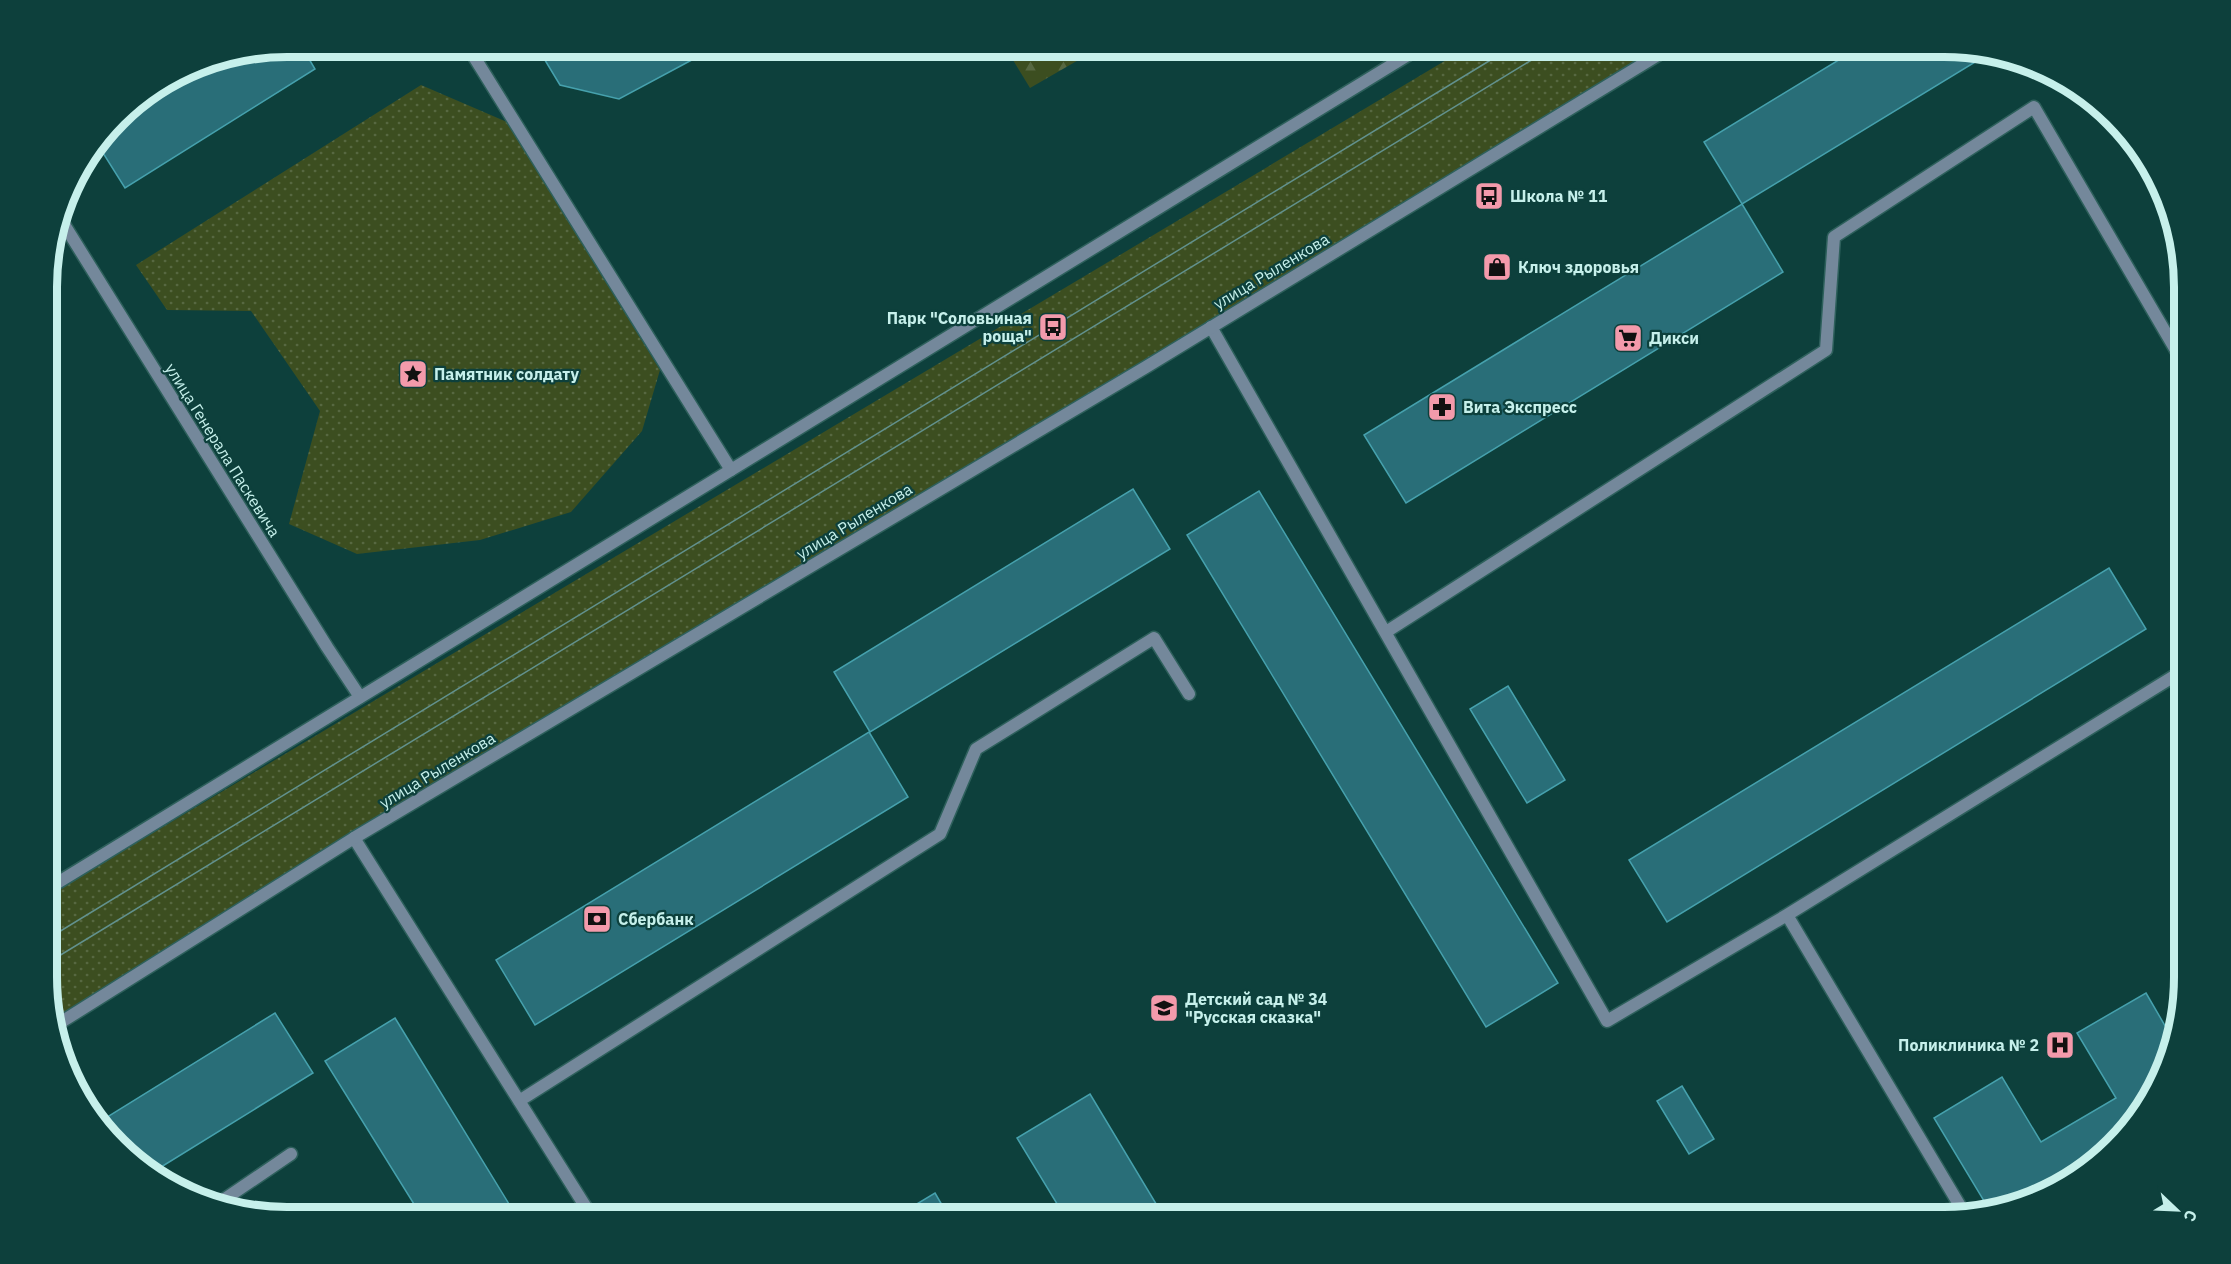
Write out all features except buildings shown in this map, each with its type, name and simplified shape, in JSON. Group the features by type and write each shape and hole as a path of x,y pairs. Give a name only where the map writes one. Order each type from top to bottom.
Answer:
{"street":[{"path":"475,57 731,470"},
{"path":"57,883 1403,57"},
{"name":"улица Рыленкова","path":"61,1022 354,838 1211,327 1653,57"},
{"path":"1386,632 1826,350 1834,237 2034,107 2174,347"},
{"name":"улица Генерала Паскевича","path":"65,226 360,698"},
{"path":"1211,327 1607,1021 1787,915 2174,676"},
{"path":"519,1101 940,834 976,749 1154,638 1189,694"},
{"path":"354,838 586,1207"},
{"path":"1787,915 1961,1207"},
{"path":"225,1199 291,1154"}],"green space":[{"path":"1011,57 1084,57 1030,88"},
{"path":"1451,57 1645,57 60,1018 57,992 57,890"},
{"path":"421,85 507,122 660,370 642,431 571,512 480,540 357,554 289,524 320,411 251,311 167,310 136,265"}],"tram line":[{"path":"57,933 1496,57"},
{"path":"57,957 1537,57"}],"place":[{"name":"Школа № 11","path":"1489,196"},
{"name":"Ключ здоровья","path":"1497,267"},
{"name":"Парк \"Соловьиная роща\"","path":"1053,327"},
{"name":"Дикси","path":"1628,338"},
{"name":"Памятник солдату","path":"413,374"},
{"name":"Вита Экспресс","path":"1442,407"},
{"name":"Сбербанк","path":"597,919"},
{"name":"Детский сад № 34 \"Русская сказка\"","path":"1164,1008"},
{"name":"Поликлиника № 2","path":"2060,1045"}]}
